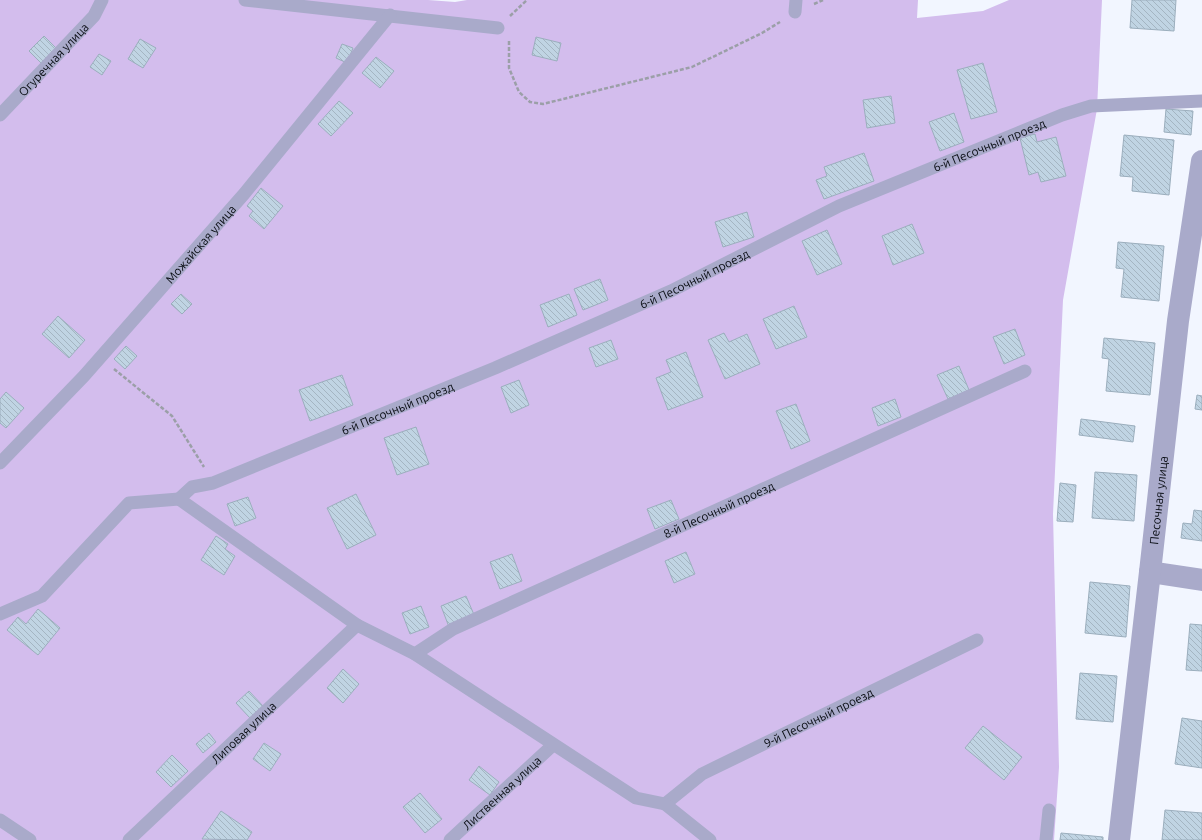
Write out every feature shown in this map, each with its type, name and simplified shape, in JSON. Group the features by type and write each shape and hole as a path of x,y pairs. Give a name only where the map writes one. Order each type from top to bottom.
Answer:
{"street":[{"name":"Песочная улица","path":"1119,840 1178,321 1202,161"},
{"path":"1150,572 1202,580"}],"lane":[{"name":"Огуречная улица","path":"0,115 94,16 102,0"},
{"path":"245,0 498,28"},
{"name":"Можайская улица","path":"0,463 84,376 244,194 390,15"},
{"name":"6-й Песочный проезд","path":"179,499 192,487 213,483 496,368 671,291 839,206 1062,115 1091,106 1202,101"},
{"name":"8-й Песочный проезд","path":"415,654 453,629 1025,371"},
{"path":"0,614 42,596 129,503 179,499 357,625 415,654 636,798 665,804 710,840"},
{"name":"Липовая улица","path":"129,840 357,625"},
{"name":"9-й Песочный проезд","path":"665,804 702,774 977,640"},
{"name":"Лиственная улица","path":"450,840 553,745"},
{"path":"1046,840 1049,810"},
{"path":"0,820 30,840"}],"path":[{"path":"527,0 498,28 509,40 509,68 519,92 530,102 543,104 692,67 762,33 796,6"},
{"path":"100,358 172,416 213,483"}],"shaded area":[{"path":"0,0 428,0 455,2 467,0 918,0 917,18 983,11 1009,0 1102,0 1097,109 1063,300 1053,514 1059,767 1054,840 0,840"}],"building":[{"path":"1132,0 1176,0 1174,31 1130,28"},
{"path":"44,36 58,50 43,65 29,51"},
{"path":"536,37 561,43 557,61 532,55"},
{"path":"140,39 156,48 143,68 128,59"},
{"path":"342,44 353,48 347,63 336,58"},
{"path":"99,54 111,61 102,75 90,67"},
{"path":"376,57 394,71 380,88 362,73"},
{"path":"983,63 997,112 971,119 957,70"},
{"path":"891,96 895,123 867,128 863,100"},
{"path":"339,101 353,113 331,136 318,124"},
{"path":"1166,109 1193,111 1191,135 1164,132"},
{"path":"954,113 964,142 940,151 929,122"},
{"path":"1035,134 1037,142 1056,137 1066,176 1041,182 1038,172 1029,175 1020,138"},
{"path":"1124,135 1174,140 1169,195 1132,191 1133,177 1120,176"},
{"path":"864,153 874,181 824,199 816,180 827,176 824,167"},
{"path":"261,188 283,206 264,229 249,216 253,211 247,206"},
{"path":"747,212 754,237 723,247 715,222"},
{"path":"912,224 924,253 893,265 882,236"},
{"path":"827,230 842,264 817,275 802,241"},
{"path":"1118,242 1164,246 1159,301 1121,297 1124,269 1116,268"},
{"path":"600,279 608,300 583,310 574,289"},
{"path":"181,294 192,304 182,314 171,304"},
{"path":"569,294 577,315 548,327 540,305"},
{"path":"794,306 807,337 776,349 763,319"},
{"path":"58,316 85,340 69,358 42,334"},
{"path":"1015,329 1025,355 1004,364 993,337"},
{"path":"724,333 729,342 747,334 760,364 725,379 708,340"},
{"path":"1104,338 1155,343 1150,395 1106,391 1109,359 1102,358"},
{"path":"611,340 618,359 596,367 589,348"},
{"path":"126,346 137,356 125,369 114,359"},
{"path":"686,352 703,397 668,410 656,378 671,372 666,360"},
{"path":"959,366 969,390 948,399 937,375"},
{"path":"342,375 353,405 310,421 299,390"},
{"path":"519,380 529,405 511,413 501,387"},
{"path":"6,392 24,408 6,428 0,423 0,399"},
{"path":"1197,395 1202,396 1202,410 1195,409"},
{"path":"895,399 901,417 878,426 872,408"},
{"path":"796,404 810,441 791,449 776,411"},
{"path":"1081,419 1135,426 1133,442 1079,435"},
{"path":"416,427 429,464 397,475 384,438"},
{"path":"1095,472 1137,475 1134,521 1092,518"},
{"path":"1060,483 1076,485 1073,522 1057,521"},
{"path":"356,494 376,535 347,549 327,508"},
{"path":"248,497 256,518 235,526 227,504"},
{"path":"671,500 679,519 655,529 647,509"},
{"path":"1194,510 1202,511 1202,541 1181,538 1183,523 1192,524"},
{"path":"216,536 228,544 225,549 235,556 224,575 201,560"},
{"path":"686,552 695,574 674,583 665,561"},
{"path":"512,554 522,581 500,589 490,562"},
{"path":"1090,582 1130,586 1126,637 1085,633"},
{"path":"466,596 475,617 449,627 441,606"},
{"path":"421,606 429,627 410,634 402,613"},
{"path":"38,609 60,628 38,655 7,630 18,617 26,624"},
{"path":"1190,624 1202,625 1202,671 1186,670"},
{"path":"343,669 359,684 343,703 327,688"},
{"path":"1080,673 1117,676 1113,722 1076,719"},
{"path":"249,691 263,706 250,718 236,703"},
{"path":"1182,718 1202,721 1202,768 1175,764"},
{"path":"983,726 1022,757 1004,780 965,748"},
{"path":"209,733 216,742 203,753 196,744"},
{"path":"264,743 281,754 270,771 253,759"},
{"path":"172,755 188,771 171,787 156,772"},
{"path":"479,766 499,782 490,795 469,780"},
{"path":"420,793 442,819 425,833 403,807"},
{"path":"1165,810 1202,813 1202,840 1162,840"},
{"path":"221,811 252,832 247,840 202,839"},
{"path":"1061,833 1103,837 1103,840 1060,840"}]}
